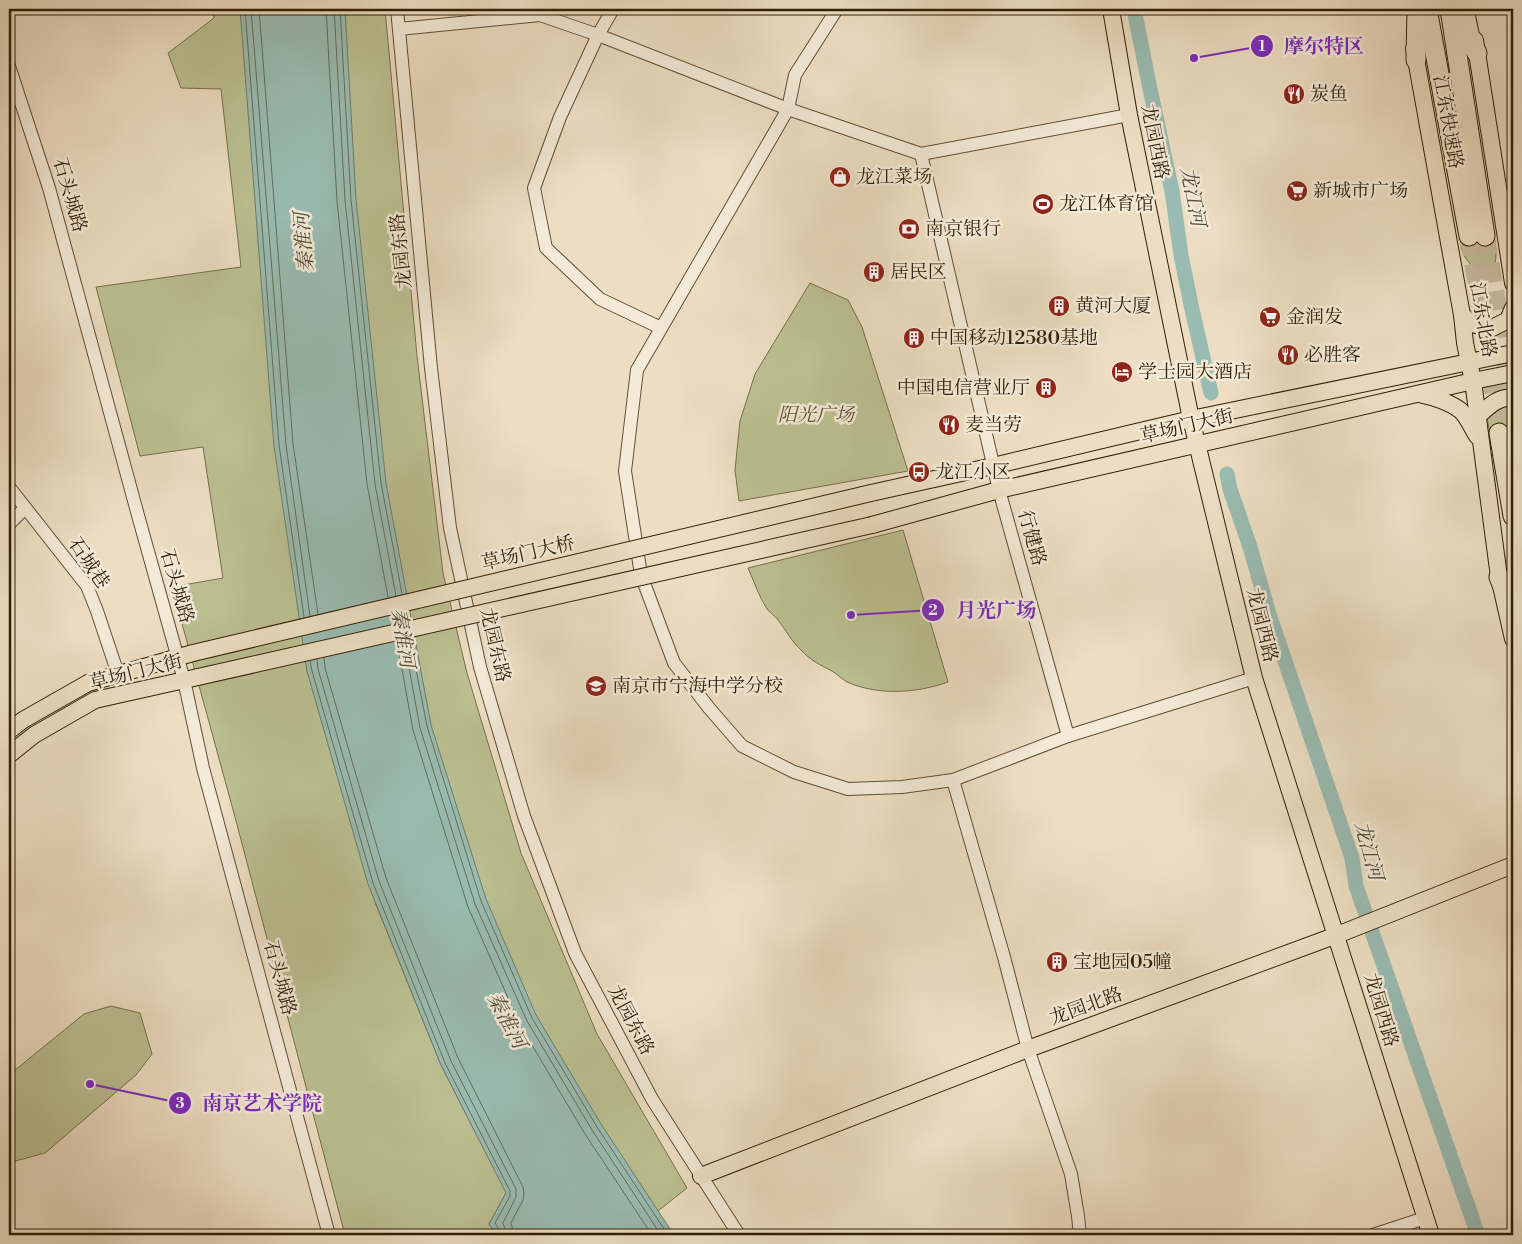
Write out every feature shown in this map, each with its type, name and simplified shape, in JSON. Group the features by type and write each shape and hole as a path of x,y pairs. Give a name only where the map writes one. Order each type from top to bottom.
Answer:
{"highway":[{"path":"1416,60 1417,9"},
{"name":"江东快速路","path":"1427,9 1477,236 1450,9"},
{"path":"1464,9 1471,43 1477,53"},
{"path":"1499,434 1513,516"},
{"path":"1499,577 1513,613"}],"main road":[{"name":"龙园西路","path":"1111,9 1129,115 1196,445 1254,678 1431,1235"},
{"name":"江东北路","path":"1409,9 1416,60 1469,362 1474,381 1477,417 1483,449 1499,577 1513,639"},
{"name":"江东北路","path":"1471,9 1513,283"},
{"path":"1462,315 1473,324 1490,329 1508,320 1513,308"},
{"path":"1442,368 1456,356 1465,337"},
{"name":"草场门大街","path":"871,493 1191,419 1513,353"},
{"name":"草场门大街","path":"9,755 34,735 95,700 872,525 998,490 1513,373"},
{"path":"1417,394 1436,398 1461,410 1483,449"},
{"path":"1477,417 1491,404 1506,396 1513,398"},
{"name":"草场门大桥","path":"185,655 871,493"},
{"name":"草场门大街","path":"9,731 23,720 88,683 185,655"},
{"name":"龙园北路","path":"701,1176 1028,1049 1336,935 1513,865"}],"street":[{"name":"龙园东路","path":"397,9 429,349 450,528 480,667 524,816 575,953 652,1098 739,1235"},
{"path":"613,9 598,35 560,117 534,188 546,248 600,299 661,328"},
{"path":"837,9 795,75 788,109 637,370 625,471 641,575 674,664 742,746 794,772 848,789 902,788 953,780 1068,736 1254,678"},
{"path":"399,29 540,15 598,35 788,109 920,154 1129,115"},
{"name":"石头城路","path":"9,66 49,188 185,655 191,679 204,768 329,1235"},
{"name":"行健路","path":"920,154 998,490 1068,736"},
{"name":"石城巷","path":"9,487 87,586 118,674"},
{"path":"9,524 25,508"},
{"path":"953,780 1004,957 1028,1049 1070,1174 1080,1235"},
{"path":"1372,1235 1425,1218"}],"green space":[{"path":"212,9 385,9 417,356 443,573 467,673 521,853 597,1034 687,1188 658,1211 506,1193 489,1224 497,1235 345,1235 235,817 172,587 223,578 203,447 140,456 96,287 241,267 221,89 181,88 168,53 214,18","holes":["375,902 500,1180 441,1065"]},
{"path":"1495,240 1496,257 1494,266 1479,273 1465,257 1461,245"},
{"name":"阳光广场","path":"810,283 848,300 862,327 908,471 739,501 735,470 740,421 755,374"},
{"path":"1513,403 1513,429 1490,433 1487,418 1489,411"},
{"path":"903,530 948,682 911,691 885,691 859,686 847,682 815,662 797,647 778,620 767,609 748,568"},
{"path":"111,1006 140,1013 152,1054 136,1075 45,1153 12,1162 9,1160 9,1075 84,1014"}],"water":[{"name":"秦淮河","path":"240,9 345,9 356,199 386,483 431,725 486,899 536,1015 601,1124 674,1235 497,1235 489,1224 506,1193 441,1065 368,884 307,671 274,446"}],"waterway":[{"name":"龙江河","path":"1134,9 1172,191 1181,255 1191,305 1211,393"},
{"name":"龙江河","path":"1227,474 1270,617 1352,858 1356,886 1478,1235"}],"tunnel":[{"path":"1469,236 1487,338 1499,433"},
{"path":"1485,236 1502,335 1513,417"}],"place":[{"name":"摩尔特区","path":"1194,58"},
{"name":"炭鱼","path":"1294,94"},
{"name":"龙江菜场","path":"840,177"},
{"name":"新城市广场","path":"1297,191"},
{"name":"龙江体育馆","path":"1043,204"},
{"name":"南京银行","path":"909,229"},
{"name":"居民区","path":"874,272"},
{"name":"黄河大厦","path":"1059,306"},
{"name":"金润发","path":"1270,317"},
{"name":"中国移动12580基地","path":"914,338"},
{"name":"必胜客","path":"1288,355"},
{"name":"学士园大酒店","path":"1122,372"},
{"name":"中国电信营业厅","path":"1046,388"},
{"name":"麦当劳","path":"949,425"},
{"name":"龙江小区","path":"919,472"},
{"name":"月光广场","path":"851,615"},
{"name":"南京市宁海中学分校","path":"596,686"},
{"name":"宝地园05幢","path":"1057,962"},
{"name":"南京艺术学院","path":"90,1084"}]}
